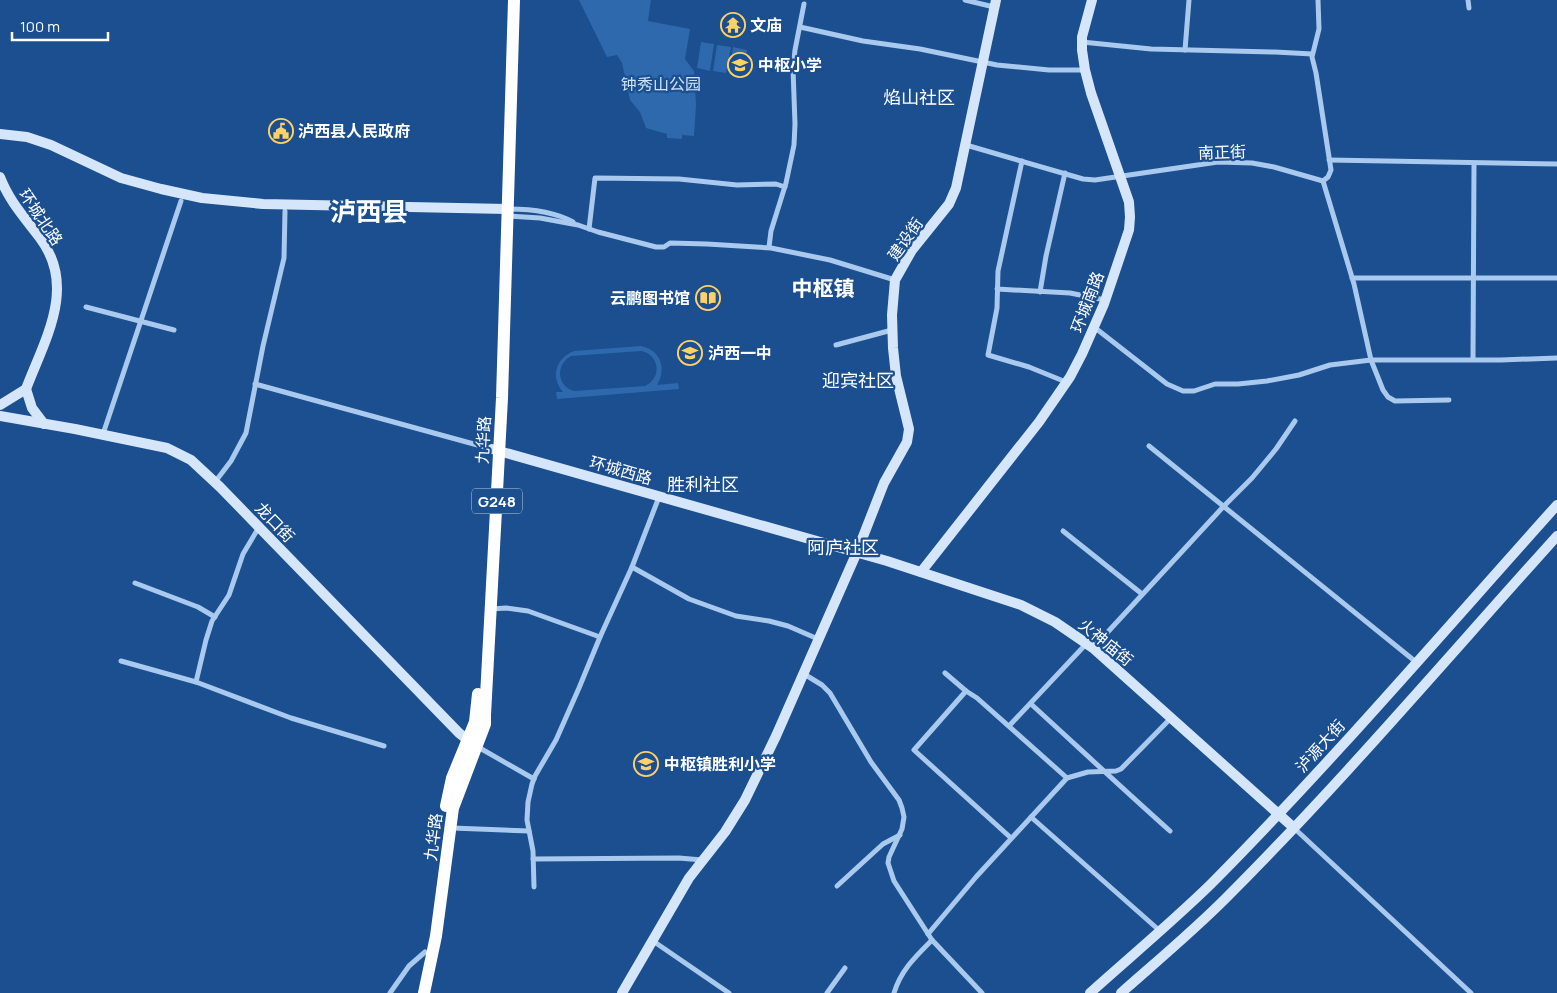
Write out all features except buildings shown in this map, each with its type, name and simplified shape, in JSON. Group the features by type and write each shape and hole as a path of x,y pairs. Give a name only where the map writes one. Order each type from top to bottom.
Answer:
{"highway":[{"name":"九华路","path":"416,993 425,952 452,778 484,724 491,609 496,450 503,212 506,0"},
{"name":"九华路","path":"503,212 514,0"},
{"name":"九华路","path":"424,993 436,936 453,808 472,743 474,722 478,708 496,450"}],"main road":[{"name":"环城南路","path":"921,572 1039,422 1077,365 1105,300 1130,224 1129,202 1091,93 1085,70 1082,42 1092,0"},
{"name":"建设街","path":"622,993 689,878 725,832 745,800 776,736 857,552 884,483 909,436 896,376 892,330 892,298 896,280 912,250 944,212 959,180 995,3"},
{"path":"0,134 26,138 51,145 121,178 202,198 263,204 503,212"},
{"path":"0,140 43,149 68,158 97,175 118,184 181,201 243,209 285,211 503,212"},
{"name":"环城北路","path":"0,177 10,200 49,252 57,278 57,298 48,334 26,389"},
{"path":"0,405 26,389 32,408 44,424"},
{"name":"龙口街","path":"0,416 159,446 175,451 198,466 459,733 472,743"},
{"name":"环城西路","path":"496,450 857,552"},
{"name":"泸源大街","path":"1090,993 1160,932 1278,814 1557,506"},
{"path":"1121,993 1203,920 1293,827 1557,536"},
{"name":"火神庙街","path":"857,552 1022,604 1056,622 1090,646 1293,827"}],"street":[{"path":"964,0 995,3"},
{"path":"1185,50 1189,0"},
{"path":"1318,0 1319,29 1312,54 1329,160 1330,174 1323,181 1352,278 1370,360 1383,390 1391,399 1450,400"},
{"path":"1468,0 1470,8"},
{"path":"769,247 771,231 791,163 795,134 793,70 804,4"},
{"path":"800,27 864,41 904,46 982,62 1040,69 1085,70"},
{"path":"1082,42 1185,50 1312,54"},
{"name":"南正街","path":"966,145 1095,180 1209,163 1240,163 1279,168 1323,181"},
{"path":"1329,160 1557,164"},
{"path":"1022,161 998,271 997,308 988,354 1029,367 1066,383"},
{"path":"1473,359 1474,164"},
{"path":"1040,292 1046,256 1065,173"},
{"path":"589,229 595,178 679,178 737,185 776,184 785,187"},
{"path":"103,434 181,201"},
{"path":"215,482 231,460 246,433 262,346 284,258 285,211"},
{"path":"503,212 578,225 656,247 670,243 769,247 830,260 896,280"},
{"path":"1352,278 1557,278"},
{"path":"997,289 1070,293 1105,300"},
{"path":"86,308 174,330"},
{"path":"1094,327 1167,384 1183,391 1194,391 1215,384 1238,384 1292,377 1330,365 1370,360 1557,358"},
{"path":"836,345 892,330"},
{"path":"255,384 496,450"},
{"path":"1009,726 1142,594 1265,463 1295,421"},
{"path":"1149,446 1416,662"},
{"path":"534,887 533,859 527,820 528,802 534,779 556,740 632,567 659,496"},
{"path":"196,682 206,640 215,616 229,595 244,554 259,527"},
{"path":"1063,531 1142,594"},
{"path":"632,567 689,599 736,616 782,624 818,639"},
{"path":"135,583 198,607 215,616"},
{"path":"491,609 506,608 528,611 600,637"},
{"path":"121,661 196,682 291,718 384,746"},
{"path":"803,673 822,685 830,693 871,762 899,800 904,817 902,829 889,857 890,871 894,881 932,940 982,993"},
{"path":"945,673 966,692 977,698 1066,778"},
{"path":"966,692 914,750 1011,838"},
{"path":"1031,704 1170,831"},
{"path":"928,934 1066,778 1082,773 1116,771 1125,766 1171,718"},
{"path":"472,743 534,779"},
{"path":"1031,817 1160,932"},
{"path":"1293,827 1471,993"},
{"path":"451,828 529,831"},
{"path":"837,886 883,844 900,835"},
{"path":"533,859 679,858 702,860"},
{"path":"894,993 907,966 932,940"},
{"path":"653,941 729,993"},
{"path":"390,993 409,966 425,952"},
{"path":"827,993 845,968"}],"green space":[{"name":"钟秀山公园","path":"579,0 651,0 648,21 690,29 685,59 694,71 696,105 694,136 682,135 682,139 667,138 667,134 646,128 640,112 630,100 622,63 617,55 607,57"},
{"path":"701,42 714,44 710,71 697,68"},
{"path":"717,45 731,47 726,73 713,71"},
{"path":"733,47 747,50 743,76 729,74"},
{"path":"641,346 648,348 657,356 662,367 662,373 657,385 678,383 679,389 557,399 556,392 563,392 557,380 557,368 563,358 574,351","holes":["642,351 652,357 657,367 654,378 645,386 574,391 564,385 561,380 560,370 562,365 571,356"]}],"place":[{"name":"文庙","path":"733,25"},
{"name":"中枢小学","path":"740,65"},
{"name":"泸西县人民政府","path":"281,131"},
{"name":"云鹏图书馆","path":"708,298"},
{"name":"泸西一中","path":"690,353"},
{"name":"中枢镇胜利小学","path":"646,764"}],"district":[{"name":"焰山社区","path":"919,97"},
{"name":"泸西县","path":"369,211"},
{"name":"中枢镇","path":"823,288"},
{"name":"迎宾社区","path":"858,380"},
{"name":"胜利社区","path":"703,484"},
{"name":"阿庐社区","path":"843,547"}]}
